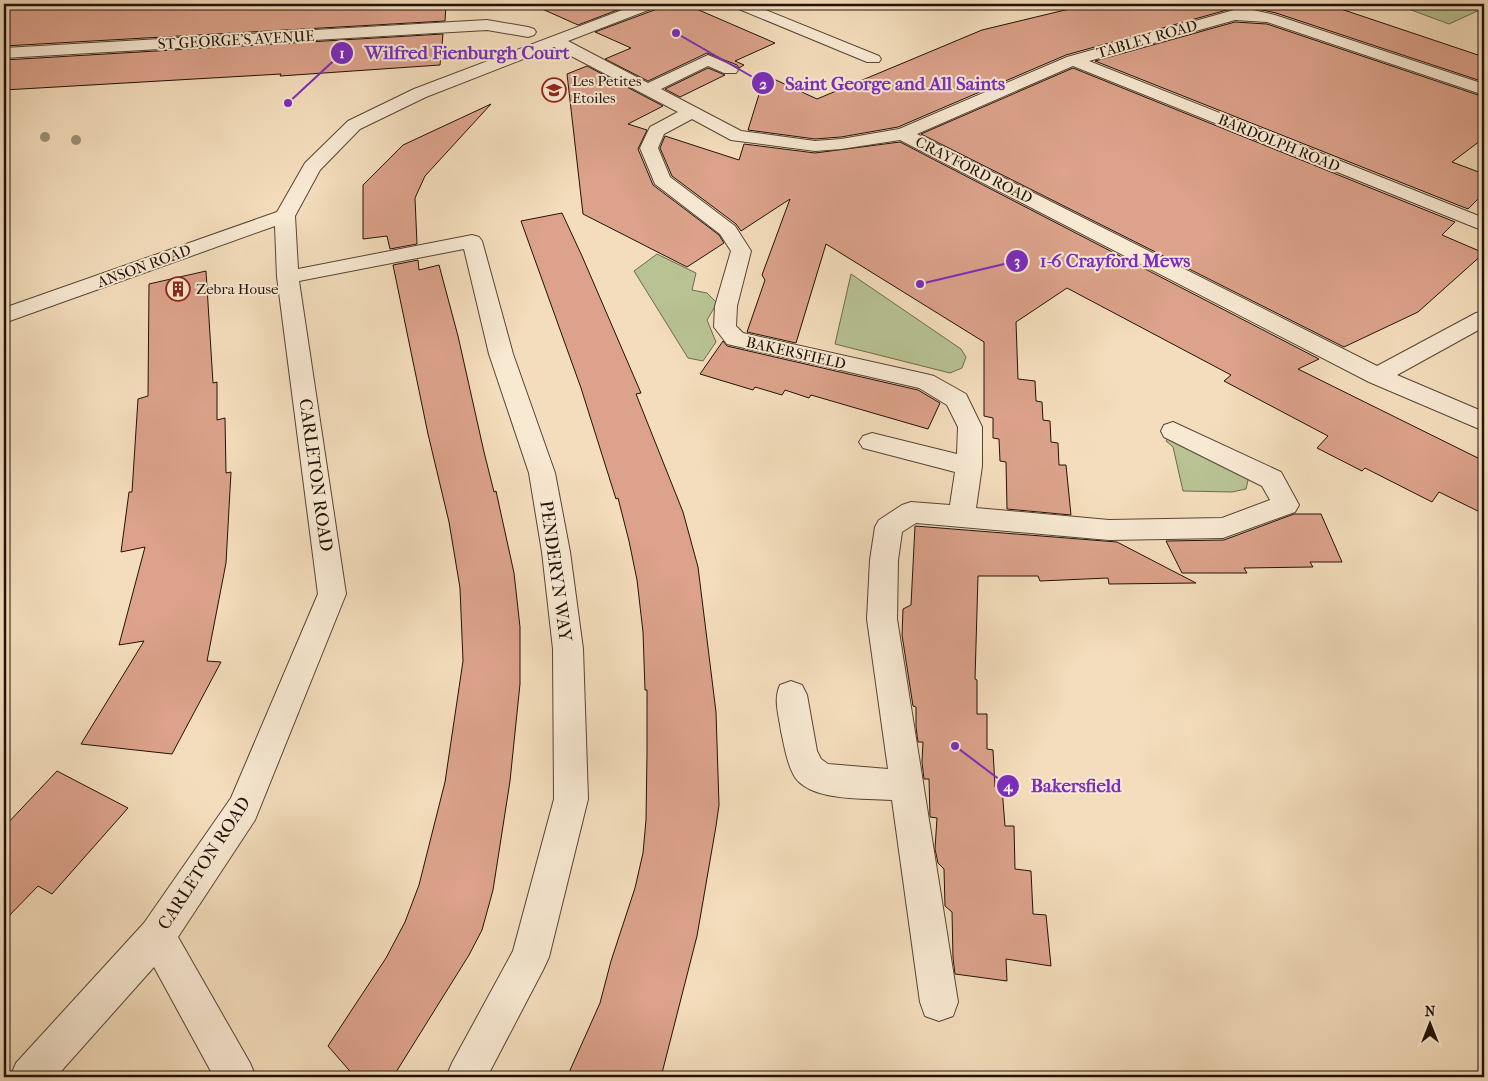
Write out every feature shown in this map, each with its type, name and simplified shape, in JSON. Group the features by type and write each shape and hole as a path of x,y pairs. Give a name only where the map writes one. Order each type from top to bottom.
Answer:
{"street":[{"path":"285,216 312,167 354,125 420,93 651,4"},
{"path":"738,4 873,59"},
{"name":"TABLEY ROAD","path":"903,134 1074,60 1255,9 1270,18 1484,90"},
{"name":"ST GEORGE'S AVENUE","path":"4,53 487,25 528,32"},
{"name":"CRAYFORD ROAD","path":"555,41 737,136 815,146 841,144 903,134 1377,376 1484,422"},
{"path":"648,89 708,60 730,70"},
{"name":"BARDOLPH ROAD","path":"1074,60 1480,217"},
{"name":"BAKERSFIELD","path":"692,112 656,131 649,148 662,180 728,230 741,251 726,306 725,326 735,339 926,382 957,400 970,427 969,466 962,515"},
{"name":"CARLETON ROAD","path":"30,1077 157,936 243,810 332,594 288,277 285,216"},
{"name":"ANSON ROAD","path":"4,316 285,216"},
{"name":"PENDERYN WAY","path":"288,277 472,241 501,354 542,473 556,552 568,649 571,800 530,956 466,1077"},
{"path":"1377,376 1484,318"},
{"path":"939,1002 882,619 884,560 889,527 910,512 962,515 1109,530 1223,528 1286,505 1272,479 1173,431"},
{"path":"872,442 969,466"},
{"path":"791,695 801,751 809,770 823,779 907,786"},
{"path":"157,936 236,1077"}],"green space":[{"path":"1395,4 1484,4 1484,8 1449,24"},
{"path":"657,254 696,273 692,290 707,293 717,303 707,320 716,342 703,361 688,358 634,271"},
{"path":"851,274 961,349 966,357 962,368 950,373 835,344"},
{"path":"1170,435 1245,472 1248,480 1246,489 1232,492 1183,491 1173,447 1166,441"}],"building":[{"path":"74,4 446,4 445,21 4,46 4,7"},
{"path":"531,4 633,4 578,25"},
{"path":"660,4 685,4 775,43 735,61 744,65 739,68 737,65 707,53 648,81 605,59 631,48 595,32 657,9"},
{"path":"1090,4 1326,4 1484,57 1484,82 1276,13 1253,8 1234,8 1066,55 898,127 841,137 815,139 748,130 765,75 817,99 982,30"},
{"path":"1235,22 1267,24 1484,97 1484,138 1452,162 1484,174 1484,193 1468,209 1095,61"},
{"path":"443,34 440,65 280,76 281,74 4,90 4,60"},
{"path":"587,66 663,106 628,124 647,130 638,149 653,185 719,235 724,243 687,267 583,214 567,74"},
{"path":"708,68 725,75 680,97 665,89"},
{"path":"1073,68 1455,222 1442,235 1484,253 1418,312 1344,347 921,134"},
{"path":"491,104 425,176 415,198 417,244 390,249 387,236 363,239 363,185 403,145"},
{"path":"665,136 739,160 744,144 815,153 900,142 1319,359 1298,369 1484,461 1484,514 1439,492 1432,502 1365,468 1362,471 1317,448 1328,436 1224,381 1231,375 1067,288 1016,322 1018,379 1035,381 1036,401 1042,402 1043,420 1050,421 1051,442 1058,443 1059,465 1066,465 1071,515 1007,509 1006,462 1000,461 999,439 993,438 993,418 984,416 984,342 826,244 796,343 747,332 765,280 762,275 790,199 741,231 736,224 672,176 660,148"},
{"path":"562,213 641,393 636,394 683,512 698,567 716,712 719,805 716,826 697,936 661,1077 567,1077 600,1003 611,961 635,888 643,853 646,820 647,690 645,690 643,632 637,580 618,498 616,499 581,388 521,221"},
{"path":"418,260 419,270 439,265 458,336 494,492 496,491 514,573 520,627 520,684 510,781 493,890 482,930 469,955 393,1077 355,1077 328,1046 386,958 405,922 419,885 445,782 463,661 460,588 449,522 428,434 393,265"},
{"path":"206,271 213,383 217,382 217,420 225,418 226,473 231,472 226,563 207,661 221,662 172,754 81,744 144,641 119,645 145,547 121,552 129,492 132,492 138,399 148,396 149,284"},
{"path":"723,341 727,346 918,390 940,403 928,429 811,395 809,398 785,390 782,395 755,387 753,390 700,374"},
{"path":"1294,514 1321,514 1342,562 1310,562 1313,567 1244,568 1247,573 1182,573 1166,541 1224,540"},
{"path":"915,526 1117,542 1196,583 1109,584 1108,578 1040,581 1038,576 978,576 975,679 977,680 977,714 987,714 987,749 993,750 995,787 1002,788 1005,826 1014,826 1015,869 1031,871 1033,914 1046,915 1051,966 1006,959 1007,981 955,974 952,912 945,906 944,869 938,863 935,849 937,818 930,817 929,779 924,779 922,762 923,742 918,742 916,707 913,706 902,635 903,609 911,605"},
{"path":"57,771 128,808 52,894 38,886 4,921 4,827"}],"place":[{"name":"Saint George and All Saints","path":"676,33"},
{"name":"Les Petites Etoiles","path":"554,90"},
{"name":"Wilfred Fienburgh Court","path":"288,103"},
{"name":"1-6 Crayford Mews","path":"920,284"},
{"name":"Zebra House","path":"178,289"},
{"name":"Bakersfield","path":"955,746"}]}
